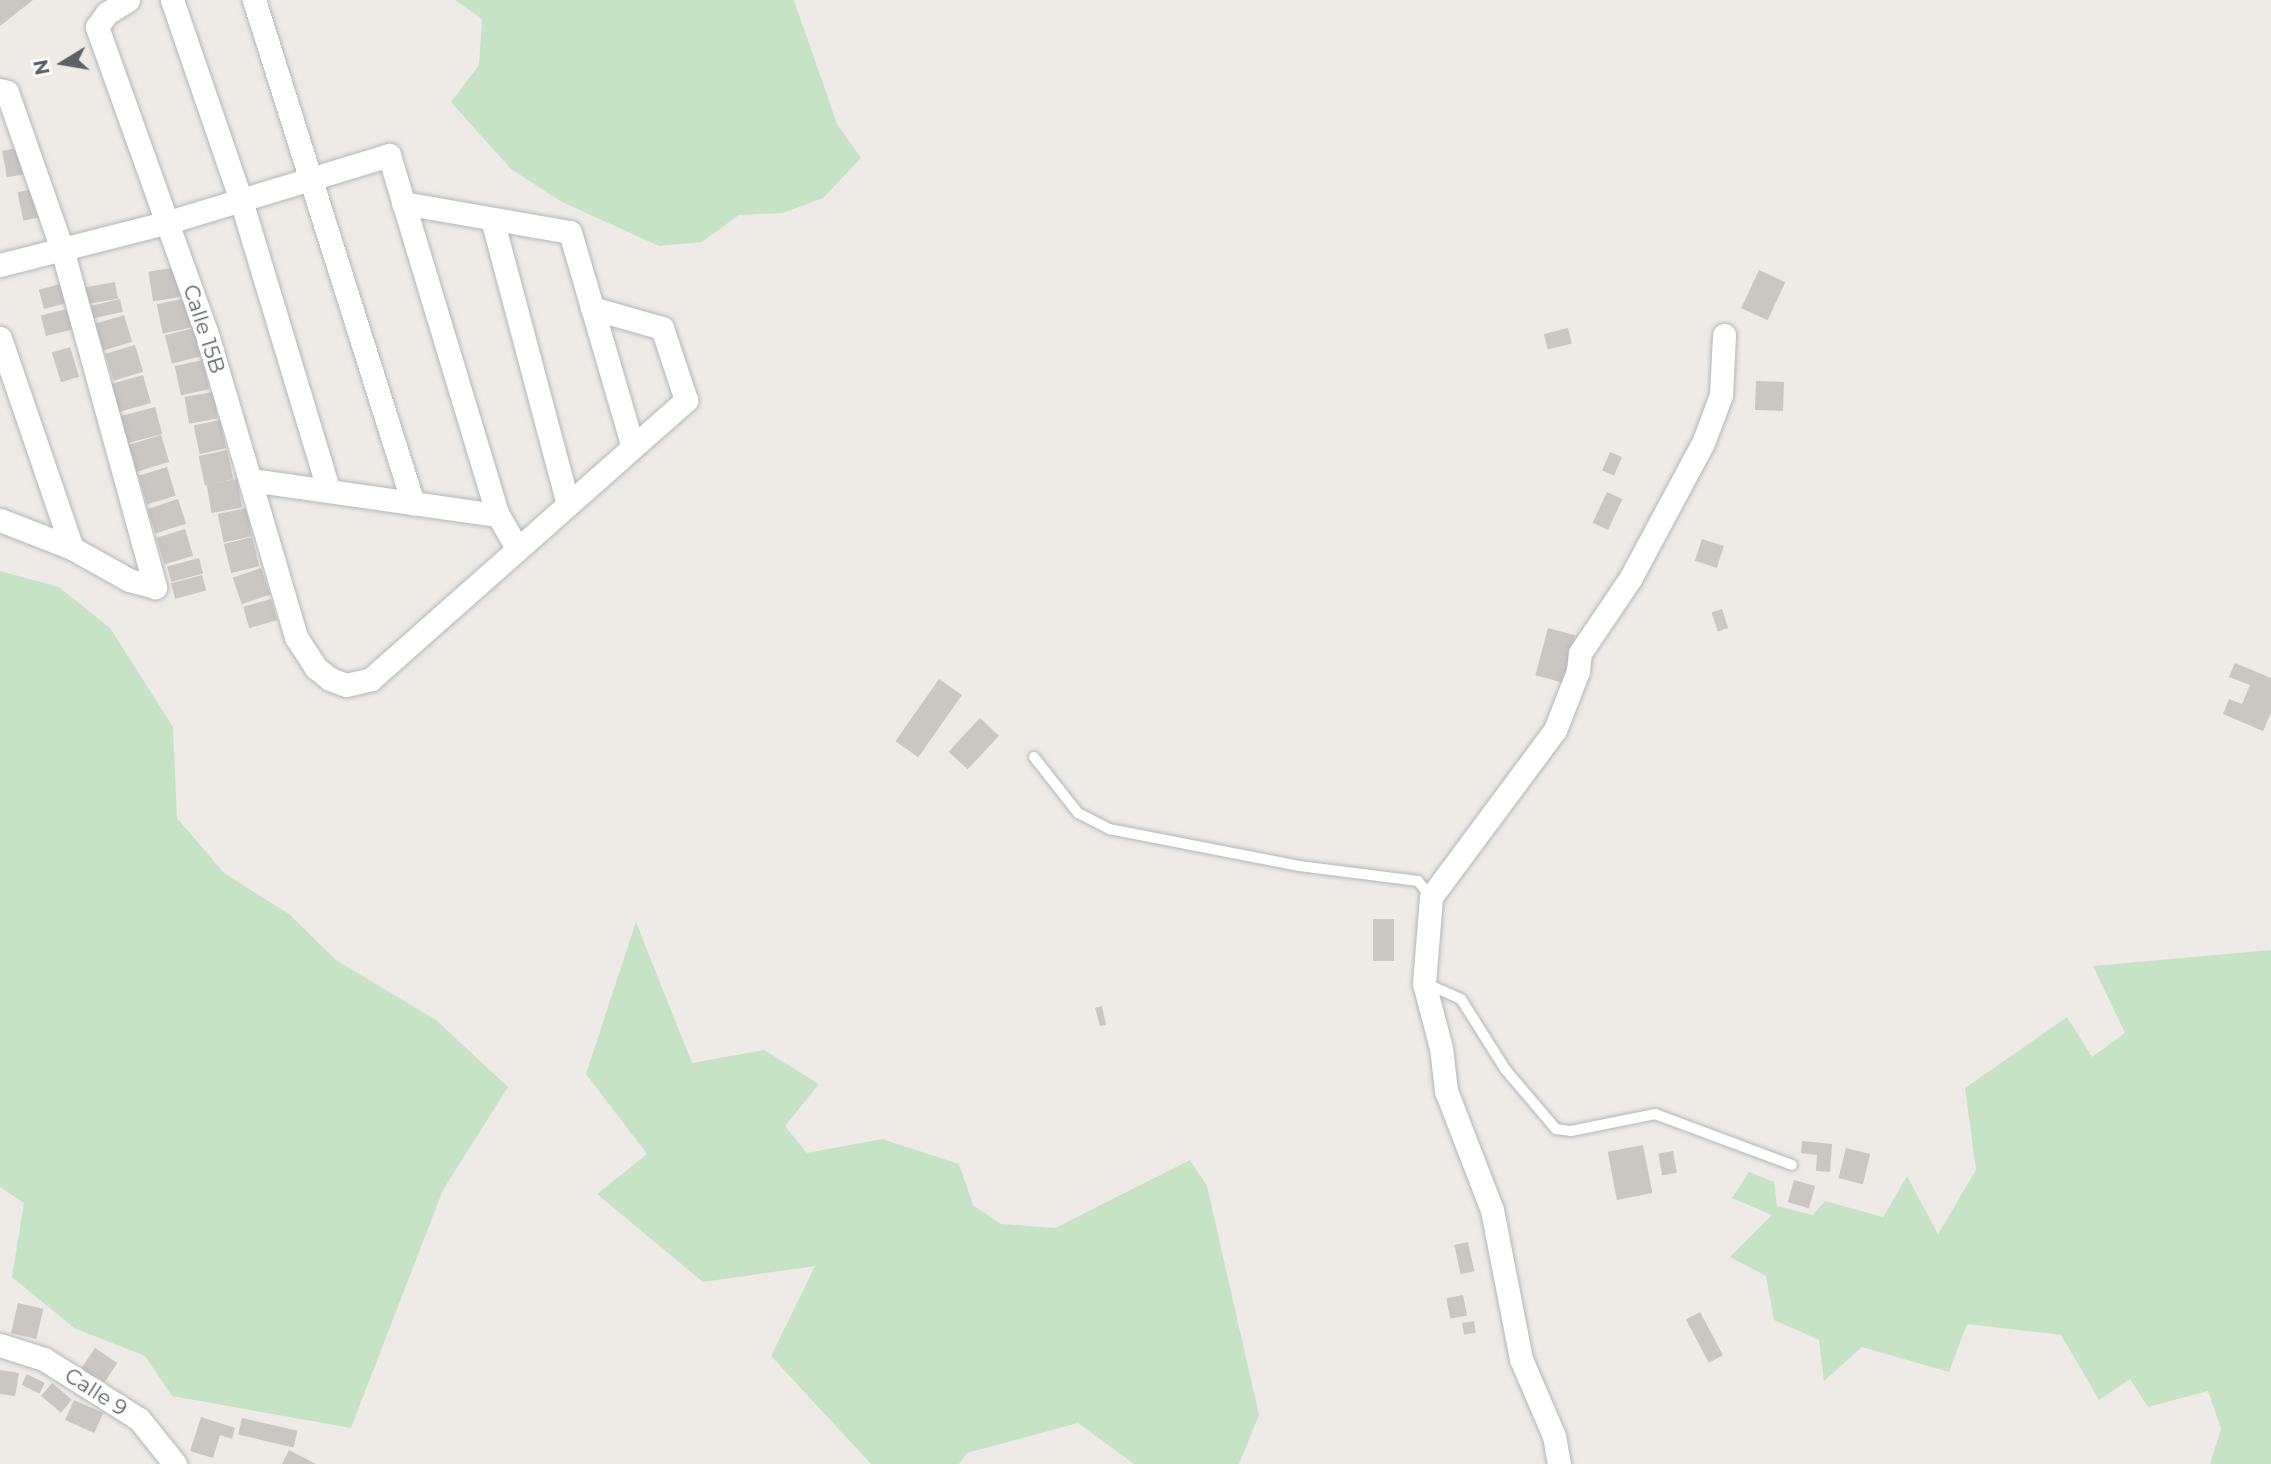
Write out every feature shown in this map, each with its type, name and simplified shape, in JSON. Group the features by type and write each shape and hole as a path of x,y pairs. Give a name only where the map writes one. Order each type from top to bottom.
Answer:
{"street":[{"name":"Calle 15B","path":"128,0 107,13 97,27 169,222 251,480 296,637 316,668 330,679 346,685 371,679 686,400 662,328 592,308"},
{"path":"172,0 240,197 329,491"},
{"path":"254,0 413,503"},
{"path":"0,90 7,92 62,249 155,587 129,580 72,548 0,520"},
{"path":"0,265 169,222 240,197 388,155 498,515 518,549"},
{"path":"403,203 570,232 633,447"},
{"path":"492,219 568,504"},
{"path":"1559,1464 1553,1436 1521,1359 1492,1210 1446,1091 1441,1048 1424,983 1431,897 1555,730 1578,671 1580,653 1630,579 1703,443 1721,395 1724,335"},
{"path":"0,338 72,548"},
{"path":"251,480 498,515"},
{"name":"Calle 9","path":"0,1345 44,1359 139,1419 175,1464"}],"lane":[{"path":"1034,757 1078,813 1109,828 1299,866 1418,881 1431,897"},
{"path":"1424,983 1461,999 1505,1069 1556,1129 1571,1131 1654,1114 1792,1165"}],"green space":[{"path":"455,0 794,0 837,124 861,158 823,198 783,213 739,215 702,242 659,246 562,202 511,169 451,102 479,65 482,19"},
{"path":"0,571 59,587 110,628 173,727 177,818 224,873 289,914 336,960 436,1020 508,1087 443,1190 351,1428 172,1396 145,1356 74,1328 12,1277 24,1203 0,1187"},
{"path":"636,922 692,1063 764,1050 819,1084 785,1126 807,1153 882,1139 959,1164 973,1205 1001,1224 1055,1228 1190,1160 1207,1186 1259,1415 1239,1464 1134,1464 1078,1423 967,1453 959,1464 871,1464 771,1356 815,1266 703,1282 597,1194 647,1154 586,1074"},
{"path":"2271,950 2271,1464 2210,1464 2221,1429 2208,1391 2148,1407 2130,1379 2099,1400 2061,1335 1967,1324 1949,1372 1862,1347 1824,1381 1819,1340 1774,1320 1766,1276 1730,1257 1772,1215 1732,1198 1749,1172 1774,1182 1777,1206 1813,1215 1825,1201 1883,1217 1907,1176 1938,1234 1976,1170 1965,1088 2067,1017 2092,1057 2125,1033 2093,966"}],"building":[{"path":"0,0 33,0 0,26"},
{"path":"18,148 23,175 7,177 2,151"},
{"path":"33,189 39,217 23,221 17,192"},
{"path":"178,267 183,297 153,301 148,272"},
{"path":"1759,270 1785,282 1768,320 1741,308"},
{"path":"115,282 118,299 87,304 84,287"},
{"path":"60,284 65,303 44,309 39,290"},
{"path":"186,298 192,327 163,334 157,304"},
{"path":"120,299 123,312 92,319 89,306"},
{"path":"67,309 72,329 46,336 41,316"},
{"path":"124,315 132,342 103,351 95,324"},
{"path":"194,328 201,356 172,363 165,335"},
{"path":"1568,328 1572,344 1548,350 1544,334"},
{"path":"135,345 143,372 114,381 105,354"},
{"path":"70,347 79,377 61,382 52,353"},
{"path":"203,360 209,389 181,395 175,366"},
{"path":"143,375 151,403 119,412 111,384"},
{"path":"1756,381 1784,382 1783,411 1755,410"},
{"path":"213,392 218,419 189,424 184,397"},
{"path":"155,407 162,434 127,443 120,416"},
{"path":"220,420 226,448 200,454 194,426"},
{"path":"161,435 169,462 137,472 128,445"},
{"path":"227,450 233,479 205,485 199,456"},
{"path":"1610,452 1622,457 1614,475 1602,470"},
{"path":"167,467 176,496 147,504 138,476"},
{"path":"237,479 242,508 212,513 206,484"},
{"path":"1607,492 1622,499 1608,530 1593,523"},
{"path":"178,499 186,524 156,534 148,509"},
{"path":"246,508 252,536 224,542 218,514"},
{"path":"185,529 193,556 164,565 156,538"},
{"path":"252,537 259,566 231,573 224,544"},
{"path":"1702,539 1724,546 1717,568 1695,561"},
{"path":"199,558 203,573 171,582 167,567"},
{"path":"261,568 270,594 242,604 233,578"},
{"path":"202,575 206,590 175,599 171,583"},
{"path":"271,599 277,620 249,628 243,607"},
{"path":"1722,609 1728,628 1718,631 1712,612"},
{"path":"1548,628 1575,635 1562,683 1535,675"},
{"path":"2235,663 2271,678 2271,713 2263,731 2223,714 2229,699 2242,704 2250,685 2229,677"},
{"path":"939,679 962,695 918,757 895,741"},
{"path":"980,718 999,736 968,769 949,752"},
{"path":"1373,919 1394,919 1394,961 1373,961"},
{"path":"1102,1006 1106,1025 1100,1026 1095,1008"},
{"path":"1802,1141 1832,1144 1830,1172 1816,1171 1817,1155 1801,1153"},
{"path":"1643,1145 1652,1193 1617,1200 1608,1152"},
{"path":"1846,1148 1870,1154 1863,1184 1839,1178"},
{"path":"1673,1151 1677,1173 1662,1175 1658,1154"},
{"path":"1794,1180 1815,1186 1809,1208 1788,1202"},
{"path":"1468,1242 1474,1271 1461,1274 1454,1245"},
{"path":"1463,1295 1467,1316 1450,1319 1446,1298"},
{"path":"18,1303 43,1309 36,1339 11,1333"},
{"path":"1700,1312 1723,1355 1709,1363 1686,1320"},
{"path":"1474,1321 1476,1333 1464,1335 1462,1323"},
{"path":"95,1348 117,1363 102,1385 80,1370"},
{"path":"0,1370 19,1373 15,1396 0,1394"},
{"path":"27,1374 45,1383 39,1394 22,1385"},
{"path":"52,1383 72,1400 61,1413 41,1396"},
{"path":"74,1400 103,1413 94,1433 65,1420"},
{"path":"201,1417 235,1428 232,1439 220,1435 213,1458 190,1451"},
{"path":"242,1418 298,1431 294,1447 238,1435"},
{"path":"289,1450 316,1464 282,1464"}]}
